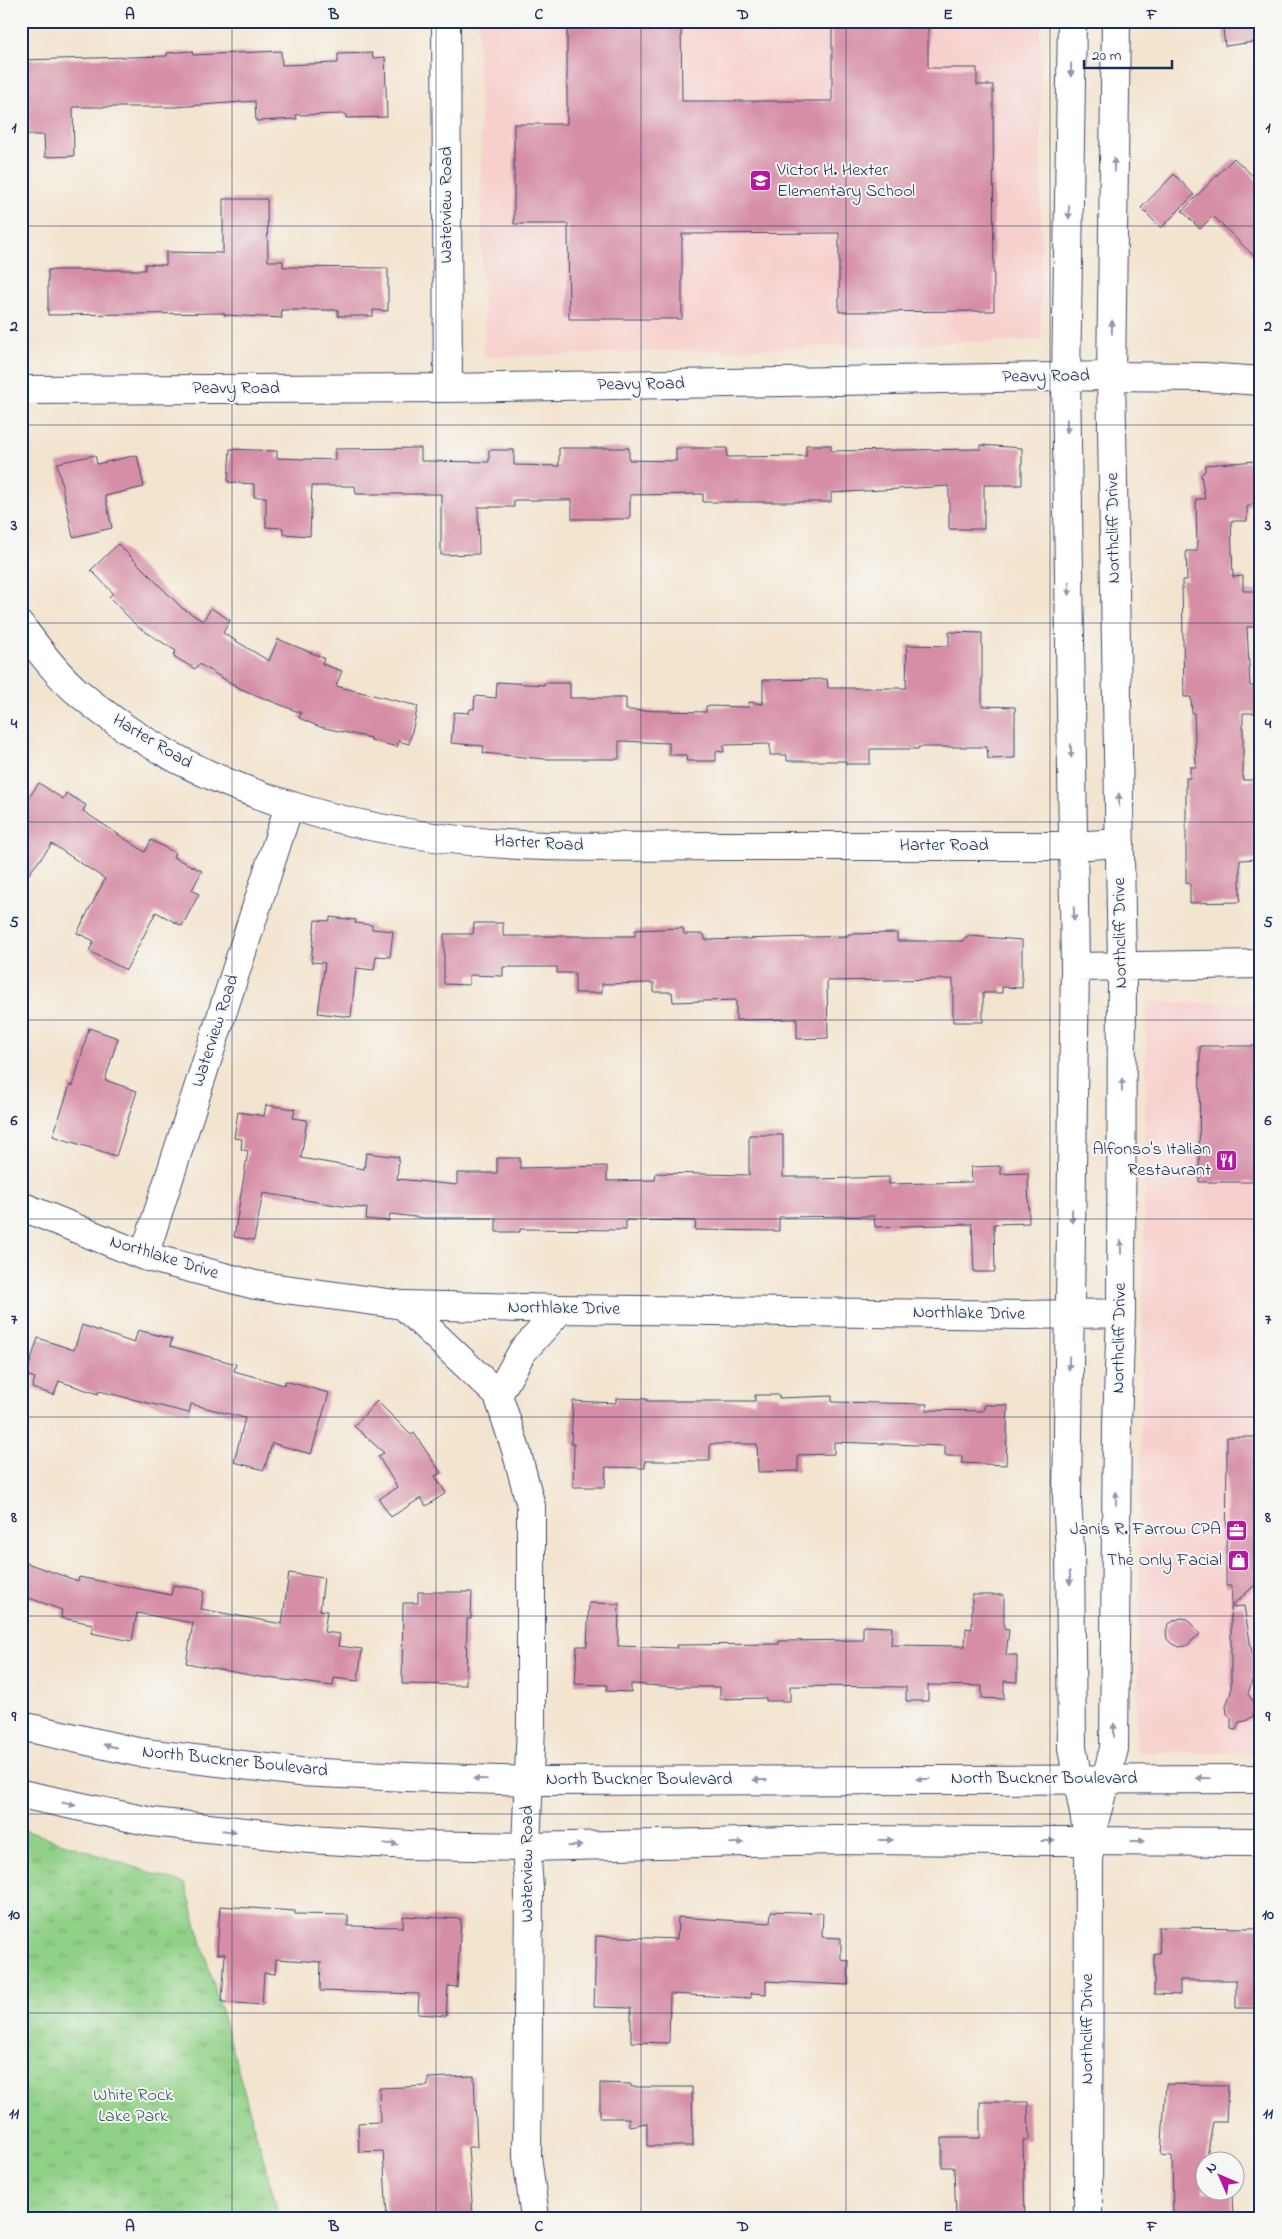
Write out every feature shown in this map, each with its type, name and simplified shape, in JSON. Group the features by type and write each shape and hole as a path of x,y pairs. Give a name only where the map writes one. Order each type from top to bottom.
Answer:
{"street":[{"name":"Waterview Road","path":"446,21 448,388"},
{"name":"Northcliff Drive","path":"1072,21 1066,378 1075,967 1067,1499 1070,1550 1072,1748 1089,1841 1088,2218"},
{"name":"Northcliff Drive","path":"1089,1841 1108,1778 1114,1749 1117,1424 1121,1313 1122,965 1111,376 1116,21"},
{"name":"Peavy Road","path":"21,390 448,388 1111,376 1204,377 1261,381"},
{"name":"Harter Road","path":"21,626 44,657 78,693 130,732 186,764 289,806 366,826 445,838 544,846 1072,846 1120,842"},
{"name":"Waterview Road","path":"144,1256 289,806"},
{"path":"1075,967 1261,964"},
{"name":"Northlake Drive","path":"21,1206 144,1256 256,1285 403,1305 561,1309 1070,1315 1121,1313"},
{"name":"Waterview Road","path":"403,1305 498,1396 516,1450 531,1506 529,1780 526,1848 528,1888 527,2156 535,2218"},
{"path":"498,1396 522,1352 561,1309"},
{"name":"North Buckner Boulevard","path":"21,1726 136,1752 299,1772 529,1780 1261,1779"},
{"path":"21,1794 152,1822 310,1839 408,1845 526,1848 837,1840 1261,1842"}],"shaded area":[{"name":"Victor H. Hexter Elementary School","path":"478,21 1041,21 1041,340 484,357"},
{"path":"1147,1002 1261,1003 1261,1753 1137,1752"}],"green space":[{"name":"White Rock Lake Park","path":"21,1829 185,1884 280,2218 21,2218"}],"building":[{"path":"567,21 681,21 682,101 832,101 832,21 928,21 928,68 977,68 977,85 993,85 994,311 839,312 839,233 682,234 682,319 569,319 568,224 514,224 514,124 567,124"},
{"path":"1222,21 1261,21 1261,41 1225,46"},
{"path":"192,51 193,55 281,51 282,65 338,63 338,54 372,53 373,58 385,57 387,117 346,118 346,114 296,115 297,119 256,121 255,101 176,107 73,107 74,156 45,157 44,135 21,135 21,60 167,56 167,53"},
{"path":"1234,158 1261,184 1261,263 1213,216 1200,229 1182,211"},
{"path":"1174,174 1194,195 1161,228 1141,208"},
{"path":"223,199 267,199 268,261 283,261 283,267 388,268 388,311 373,310 373,316 338,316 338,310 281,310 282,318 224,315 224,313 48,315 48,270 145,270 145,264 166,265 166,252 223,253"},
{"path":"806,445 831,445 831,451 981,449 981,445 1022,448 1022,485 984,485 984,529 949,529 949,486 831,493 831,502 703,502 703,494 630,495 630,519 572,519 572,500 514,500 514,507 478,507 479,554 441,555 441,494 356,494 355,486 312,486 310,536 283,534 283,528 266,527 266,497 254,497 254,484 228,482 230,449 277,451 277,458 335,460 335,449 421,448 421,461 489,462 489,450 514,450 514,465 559,466 559,448 629,448 629,460 676,461 676,448 727,448 727,457 806,456"},
{"path":"95,455 97,464 137,455 144,487 105,496 112,528 73,537 57,463"},
{"path":"1256,461 1256,502 1247,507 1247,521 1231,521 1233,577 1243,576 1243,591 1261,591 1261,627 1247,627 1250,686 1257,686 1258,713 1243,713 1243,780 1261,780 1261,859 1240,860 1240,902 1190,903 1190,884 1186,883 1186,778 1190,778 1190,767 1196,767 1194,713 1192,713 1191,697 1184,697 1182,580 1187,580 1186,551 1197,551 1196,499 1205,499 1201,475 1205,471 1205,465"},
{"path":"118,544 182,608 203,621 211,608 230,620 223,633 269,661 278,639 324,658 322,664 342,671 336,686 418,706 409,744 398,741 397,747 371,740 371,738 320,727 299,718 301,713 241,689 199,664 195,669 173,656 176,651 138,627 109,597 113,593 91,570"},
{"path":"949,632 982,633 982,706 1015,707 1015,758 988,759 987,747 918,747 918,749 870,749 870,764 846,764 846,761 787,761 787,755 770,755 770,744 724,745 724,752 716,751 716,761 686,761 687,755 669,755 669,743 619,741 619,759 544,759 483,753 484,746 451,743 454,712 469,713 470,709 474,709 475,696 496,698 497,682 544,685 544,683 570,683 570,698 626,698 626,710 706,712 706,706 749,707 749,702 763,704 763,680 827,679 828,688 906,688 907,645 949,646"},
{"path":"39,783 63,799 66,793 86,805 83,811 145,852 151,840 175,853 173,857 202,871 192,890 199,894 182,926 156,912 126,970 89,951 94,941 77,933 105,879 52,844 21,884 21,809"},
{"path":"330,917 356,920 355,923 372,925 372,929 393,931 390,957 376,956 374,970 356,968 351,1017 318,1013 325,963 311,962 315,920 330,921"},
{"path":"474,923 503,923 503,936 635,936 635,930 683,928 684,934 704,934 705,940 897,933 897,941 962,941 969,936 1022,940 1022,988 1002,987 1002,993 983,993 983,1022 953,1022 953,979 827,981 828,1038 797,1039 797,1019 736,1020 736,1000 673,1002 672,992 654,992 654,983 602,984 602,993 575,993 575,973 557,973 557,967 503,967 503,976 469,975 469,985 444,984 444,934 473,934"},
{"path":"89,1028 118,1038 105,1080 137,1091 116,1156 53,1136 70,1085 73,1086"},
{"path":"1200,1046 1261,1046 1261,1182 1199,1182"},
{"path":"266,1105 295,1109 293,1118 307,1120 301,1158 364,1169 366,1153 399,1157 397,1179 457,1185 457,1173 497,1173 497,1158 520,1158 520,1168 607,1166 607,1181 655,1180 656,1173 749,1175 749,1135 783,1135 783,1177 817,1177 817,1179 889,1177 889,1184 972,1182 971,1167 1000,1166 1001,1174 1028,1173 1029,1223 994,1224 995,1272 974,1272 972,1224 875,1227 874,1216 779,1217 779,1231 695,1230 696,1221 626,1220 626,1230 520,1229 520,1232 496,1232 496,1218 424,1218 390,1214 389,1221 366,1219 367,1208 342,1206 263,1193 254,1240 234,1237 248,1151 241,1149 242,1139 234,1138 238,1112 264,1116"},
{"path":"82,1325 134,1343 138,1330 172,1339 170,1346 236,1364 234,1371 284,1385 285,1381 329,1393 311,1454 272,1443 264,1470 234,1462 245,1418 191,1404 189,1413 99,1391 98,1394 59,1381 54,1395 32,1388 35,1378 26,1375 38,1338 74,1350"},
{"path":"755,1395 779,1395 779,1398 832,1396 832,1402 927,1404 926,1410 983,1411 985,1405 1008,1405 1006,1465 962,1463 962,1456 945,1456 945,1446 834,1442 834,1454 798,1455 798,1471 758,1472 757,1444 710,1444 710,1461 645,1461 645,1468 606,1467 605,1487 573,1487 574,1444 571,1444 573,1401 616,1403 616,1398 647,1399 647,1401 755,1401"},
{"path":"377,1401 411,1435 414,1433 441,1473 435,1476 446,1493 426,1506 421,1498 391,1517 379,1499 397,1487 378,1456 384,1453 354,1426"},
{"path":"1227,1437 1261,1437 1261,1580 1231,1606 1232,1586 1226,1586"},
{"path":"21,1561 78,1581 79,1577 171,1595 173,1585 204,1590 201,1609 282,1624 289,1573 324,1578 320,1610 327,1611 324,1632 340,1634 338,1646 362,1649 358,1681 334,1678 333,1686 260,1677 186,1663 193,1623 137,1613 132,1641 91,1633 93,1624 61,1618 62,1610 21,1595"},
{"path":"418,1592 472,1592 471,1619 467,1619 466,1685 402,1684 403,1603 418,1603"},
{"path":"972,1595 1004,1595 1004,1629 1009,1630 1006,1655 1017,1655 1017,1682 1004,1681 1004,1699 982,1698 982,1686 928,1685 928,1701 906,1701 906,1687 790,1686 790,1701 766,1701 766,1698 720,1699 720,1687 631,1684 631,1692 607,1691 607,1685 575,1684 577,1646 587,1646 589,1603 619,1604 618,1646 677,1648 676,1645 779,1644 779,1641 863,1640 863,1626 892,1627 891,1645 965,1646 966,1628 972,1629"},
{"path":"1244,1606 1255,1671 1248,1694 1253,1701 1255,1709 1253,1716 1246,1721 1239,1722 1236,1730 1231,1729 1231,1717 1227,1714 1226,1706 1231,1692 1231,1607"},
{"path":"1182,1618 1187,1619 1200,1634 1186,1646 1179,1647 1167,1639 1166,1631 1169,1624"},
{"path":"220,1906 295,1911 295,1914 348,1915 348,1926 403,1927 403,1916 461,1919 457,1987 448,1986 446,2016 418,2014 419,1994 320,1991 321,1962 276,1959 275,1974 264,1973 262,2005 222,2002 225,1954 217,1954"},
{"path":"771,1911 823,1913 822,1937 841,1938 841,1960 849,1961 848,1985 766,1981 766,1994 751,1993 751,1998 670,1994 669,2043 631,2042 631,2008 594,2007 596,1936 677,1939 678,1917 770,1923"},
{"path":"1158,1927 1261,1928 1261,2008 1236,2008 1236,1980 1180,1980 1180,1995 1154,1994 1154,1953 1160,1953"},
{"path":"474,2076 477,2147 468,2147 473,2215 387,2218 383,2151 359,2152 358,2123 380,2122 379,2088 428,2086 428,2078"},
{"path":"600,2083 631,2084 631,2087 692,2087 693,2146 647,2146 647,2123 629,2126 629,2118 600,2118"},
{"path":"1166,2084 1228,2085 1226,2122 1213,2122 1208,2152 1194,2152 1194,2202 1232,2202 1233,2218 1173,2218 1172,2156 1161,2155"},
{"path":"980,2102 1028,2102 1029,2140 1023,2140 1025,2218 956,2218 954,2167 942,2167 942,2138 980,2138"}],"place":[{"name":"Victor H. Hexter Elementary School","path":"761,181"},
{"name":"Alfonso's Italian Restaurant","path":"1227,1160"},
{"name":"Janis R. Farrow CPA","path":"1237,1530"},
{"name":"The Only Facial","path":"1238,1561"}]}
